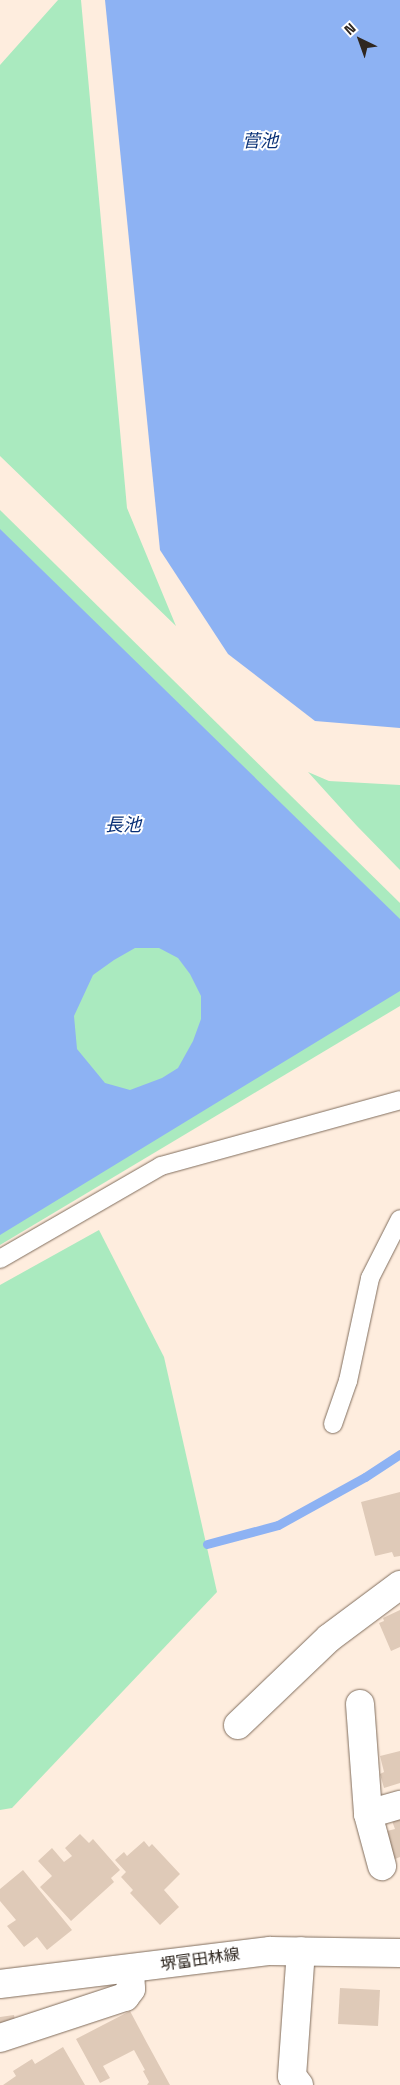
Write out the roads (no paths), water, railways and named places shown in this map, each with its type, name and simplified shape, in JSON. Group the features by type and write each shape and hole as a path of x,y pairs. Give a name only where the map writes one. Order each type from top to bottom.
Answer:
{"street":[{"path":"238,1725 329,1638 400,1585"},
{"path":"360,1704 368,1814 382,1866"},
{"path":"368,1814 400,1805"},
{"path":"289,2082 302,1951"},
{"name":"堺富田林線","path":"0,1984 130,1970 214,1957 302,1951 400,1953"},
{"path":"0,2038 125,1997 131,1989 130,1970"}],"lane":[{"path":"0,1259 161,1166 400,1100"},
{"path":"333,1424 348,1381 370,1278 400,1219"}],"water":[{"name":"菅池","path":"105,0 400,0 400,728 315,721 228,654 160,550"},
{"name":"長池","path":"0,529 400,919 400,991 0,1235","holes":["135,948 159,948 178,958 190,974 201,996 201,1019 193,1041 178,1068 162,1078 130,1090 105,1083 77,1049 74,1016 93,975"]}],"waterway":[{"path":"207,1544 278,1525 365,1477 400,1454"}]}
